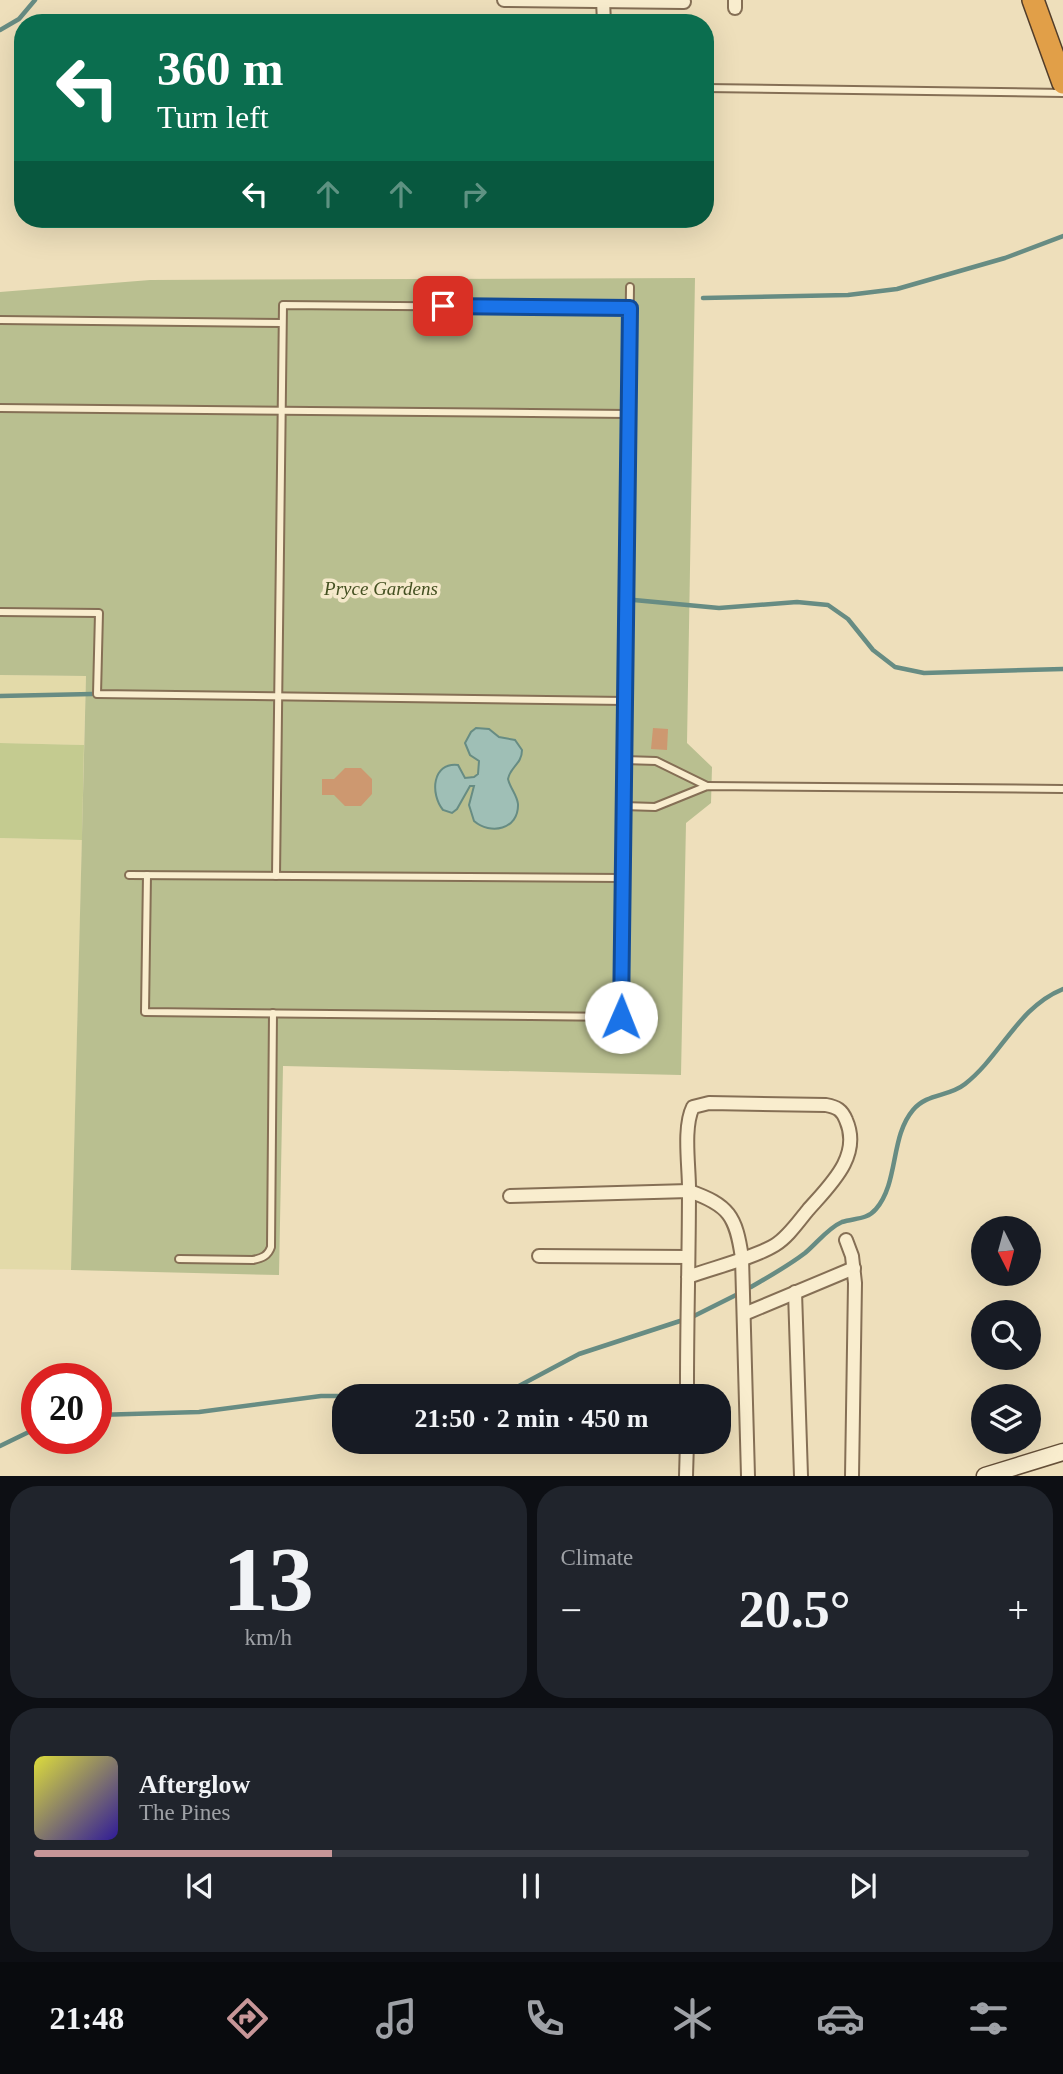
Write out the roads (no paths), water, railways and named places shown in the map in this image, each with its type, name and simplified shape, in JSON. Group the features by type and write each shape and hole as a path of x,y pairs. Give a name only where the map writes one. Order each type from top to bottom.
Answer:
{"highway":[{"path":"1033,0 1063,83"}],"street":[{"path":"505,0 684,2"},
{"path":"687,1384 688,1123 693,1107 709,1103 836,1107 843,1114 851,1136 850,1152 832,1183 783,1239 773,1246 688,1277"},
{"path":"510,1196 689,1191 712,1199 732,1217 738,1231 742,1258 748,1475"},
{"path":"846,1240 854,1268 852,1475"},
{"path":"540,1256 688,1256"},
{"path":"744,1314 854,1268"},
{"path":"795,1293 801,1475"},
{"path":"985,1475 1063,1452"},
{"path":"687,1454 687,1475"}],"lane":[{"path":"714,88 1063,93"},
{"path":"147,875 145,1012 621,1017 630,287"},
{"path":"276,876 283,305 630,308"},
{"path":"0,320 282,323"},
{"path":"0,408 628,414"},
{"path":"0,612 99,613 97,694 625,701"},
{"path":"624,760 656,761 707,786"},
{"path":"623,806 655,807 707,786 1063,789"},
{"path":"129,875 622,878"},
{"path":"179,1259 253,1260 269,1253 273,1013"}],"water":[{"path":"476,728 489,729 499,737 515,740 522,750 520,759 508,779 518,804 517,813 514,820 502,828 488,828 474,821 469,805 474,786 470,786 452,813 443,810 436,796 438,774 449,765 458,765 465,778 478,774 479,761 470,755 465,743"}],"waterway":[{"path":"23,14 35,0"},
{"path":"0,30 14,22"},
{"path":"703,298 848,295 897,289 1005,258 1063,236"},
{"path":"634,600 719,608 797,602 828,605 848,619 873,650 895,667 924,673 1063,669"},
{"path":"0,696 92,694"},
{"path":"751,1287 799,1258 837,1225 872,1213 888,1186 901,1133 913,1110 925,1101 965,1084 978,1073 1034,1008 1063,989"},
{"path":"694,1316 736,1295"},
{"path":"523,1384 579,1354 680,1321"},
{"path":"112,1415 199,1412 332,1396"},
{"path":"0,1446 21,1436"}],"park label":[{"name":"Pryce Gardens","path":"381,588"}]}
